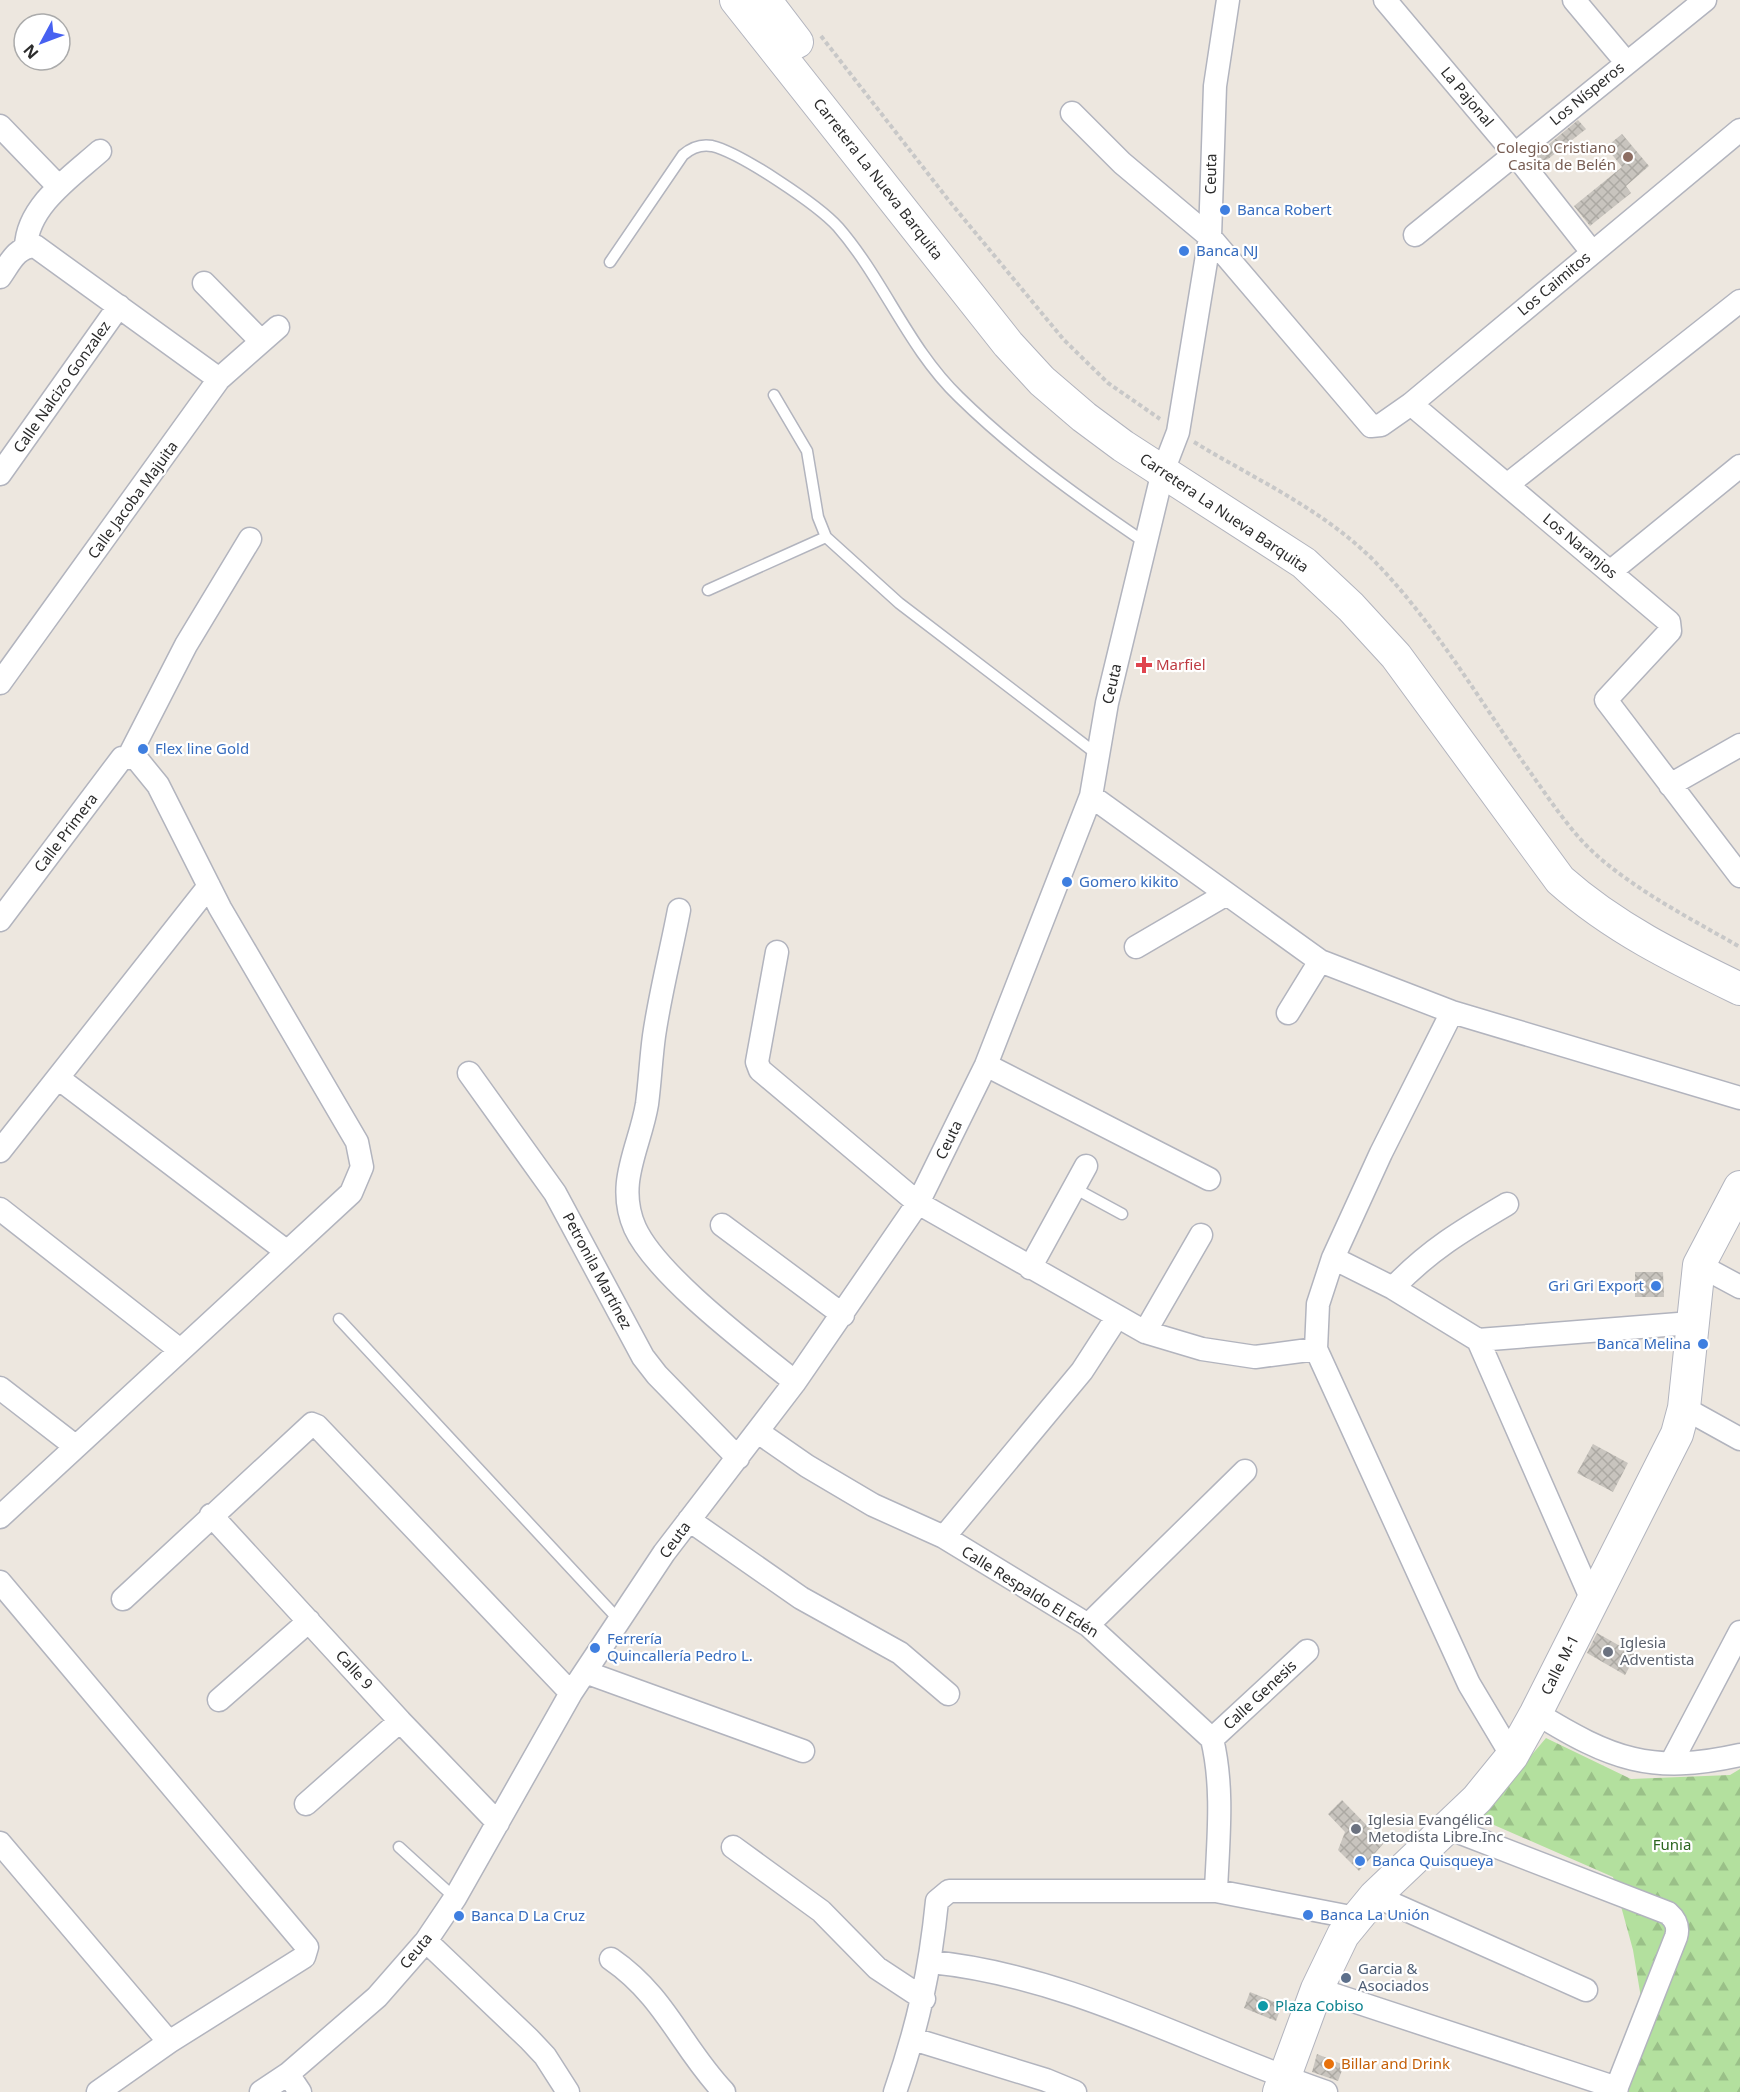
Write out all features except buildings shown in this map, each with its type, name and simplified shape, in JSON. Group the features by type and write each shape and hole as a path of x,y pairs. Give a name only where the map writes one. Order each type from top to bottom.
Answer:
{"street":[{"name":"Carretera La Nueva Barquita","path":"736,0 1008,344 1035,374 1084,417 1170,452 1304,563 1351,607 1396,656 1568,887 1623,929 1740,989"},
{"name":"Carretera La Nueva Barquita","path":"765,0 1015,319 1049,358 1126,425 1297,537 1357,587 1409,645 1516,792 1581,873 1664,932 1740,970"},
{"name":"La Pajonal","path":"1385,0 1514,153 1592,252"},
{"path":"1574,0 1626,62"},
{"name":"Los Nísperos","path":"1415,235 1705,0"},
{"name":"Ceuta","path":"261,2092 294,2083 377,1997 426,1941 455,1898 571,1693 619,1620 688,1520 795,1382 918,1203 986,1065 1091,796 1107,703 1170,452 1210,237 1221,5"},
{"path":"1072,113 1122,163 1210,237"},
{"path":"0,126 59,187"},
{"name":"Los Caimitos","path":"1210,237 1365,422 1371,426 1381,425 1411,404 1740,130"},
{"path":"0,277 17,252 26,247 27,232 35,215 59,187 100,151"},
{"name":"Calle Nalcizo Gonzalez","path":"0,474 119,306 35,246 26,247"},
{"name":"Calle Jacoba Majuita","path":"0,683 219,379 269,334 204,283"},
{"path":"1507,485 1740,301"},
{"path":"119,306 219,379"},
{"name":"Los Naranjos","path":"1411,404 1671,626 1670,631 1606,699 1670,785"},
{"path":"1610,572 1739,469"},
{"name":"Calle Primera","path":"0,920 122,759 133,757 186,645 250,539"},
{"path":"1740,745 1670,785 1740,876"},
{"path":"0,1517 351,1193 362,1167 357,1142 209,886 158,785 133,757"},
{"path":"1091,796 1225,895 1320,961 1452,1012 1740,1098"},
{"path":"0,1151 209,886"},
{"path":"1136,947 1225,895"},
{"path":"679,910 655,1034 646,1106 626,1181 629,1205 635,1227 665,1269 747,1343 795,1382"},
{"path":"777,952 757,1062 760,1070 918,1203 1145,1332 1202,1349 1255,1357 1316,1349"},
{"path":"1288,1013 1320,961"},
{"path":"1452,1012 1333,1258 1318,1304 1316,1349 1468,1684 1512,1756"},
{"path":"986,1065 1209,1179"},
{"name":"Petronila Martínez","path":"469,1073 555,1193 643,1357 657,1375 738,1458"},
{"path":"58,1078 286,1251"},
{"path":"1030,1268 1086,1166"},
{"name":"Calle M-1","path":"1282,2085 1317,1989 1344,1935 1366,1907 1477,1799 1512,1756 1536,1713 1677,1434 1684,1408 1691,1323 1700,1265 1740,1186"},
{"path":"1393,1288 1418,1262 1444,1241 1507,1204"},
{"path":"0,1209 180,1350"},
{"path":"722,1225 843,1315"},
{"path":"1145,1332 1201,1235"},
{"path":"1333,1258 1393,1288 1478,1340 1592,1600"},
{"path":"1700,1265 1740,1287"},
{"path":"944,1537 1082,1371 1118,1317"},
{"path":"1478,1340 1691,1323"},
{"path":"0,1388 75,1446"},
{"path":"1684,1408 1740,1439"},
{"path":"123,1599 307,1425 317,1425 571,1693"},
{"name":"Calle Respaldo El Edén","path":"758,1432 807,1466 873,1505 944,1537 1088,1625 1212,1739"},
{"path":"1088,1625 1245,1471"},
{"name":"Calle 9","path":"212,1515 400,1721 498,1823"},
{"path":"688,1520 801,1598 900,1653 948,1694"},
{"path":"0,1582 307,1947 304,1957 169,2042 99,2092"},
{"path":"219,1700 309,1621"},
{"path":"1671,1763 1740,1632"},
{"name":"Calle Genesis","path":"1212,1739 1307,1651"},
{"path":"585,1672 803,1751"},
{"path":"1536,1713 1585,1743 1629,1760 1707,1763 1740,1755"},
{"path":"306,1804 400,1721"},
{"path":"1212,1739 1216,1756 1219,1813 1216,1891"},
{"path":"1317,1989 1616,2090 1676,1937 1678,1931 1674,1919 1668,1913 1448,1828"},
{"path":"0,1843 169,2042"},
{"path":"734,1847 821,1911 877,1968 924,1999"},
{"path":"895,2092 914,2039 924,1999 931,1962 936,1901 949,1891 1216,1891 1366,1907 1586,1990"},
{"path":"426,1941 529,2039 544,2056 568,2092"},
{"path":"611,1959 634,1976 650,1992 724,2092"},
{"path":"931,1962 978,1967 1035,1980 1119,2010 1282,2085 1326,2092"},
{"path":"914,2039 1046,2080 1075,2092"}],"lane":[{"path":"610,262 683,155 690,149 713,146 744,160 820,210 838,227 932,369 960,398 1047,472 1146,543"},
{"path":"774,394 807,451 818,517 826,537 899,603 1098,755"},
{"path":"708,590 826,537"},
{"path":"1074,1188 1122,1214"},
{"path":"339,1319 619,1620"},
{"path":"399,1847 455,1898"}],"path":[{"path":"814,28 950,202 1064,340 1108,382 1170,452 1269,484 1330,523 1379,566 1425,618 1556,810 1601,860 1662,903 1740,947"}],"green space":[{"name":"Funia","path":"1546,1738 1631,1779 1730,1775 1740,1769 1740,2092 1626,2092 1647,2034 1633,1950 1613,1877 1478,1818"}],"place":[{"name":"Colegio Cristiano Casita de Belén","path":"1628,157"},
{"name":"Banca Robert","path":"1225,210"},
{"name":"Banca NJ","path":"1184,251"},
{"name":"Marfiel","path":"1144,665"},
{"name":"Flex line Gold","path":"143,749"},
{"name":"Gomero kikito","path":"1067,882"},
{"name":"Gri Gri Export","path":"1656,1286"},
{"name":"Banca Melina","path":"1703,1344"},
{"name":"Ferrería Quincallería Pedro L.","path":"595,1648"},
{"name":"Iglesia Adventista","path":"1608,1652"},
{"name":"Iglesia Evangélica Metodista Libre.Inc","path":"1356,1829"},
{"name":"Banca Quisqueya","path":"1360,1861"},
{"name":"Banca La Unión","path":"1308,1915"},
{"name":"Banca D La Cruz","path":"459,1916"},
{"name":"Garcia & Asociados","path":"1346,1978"},
{"name":"Plaza Cobiso","path":"1263,2006"},
{"name":"Billar and Drink","path":"1329,2064"}]}
